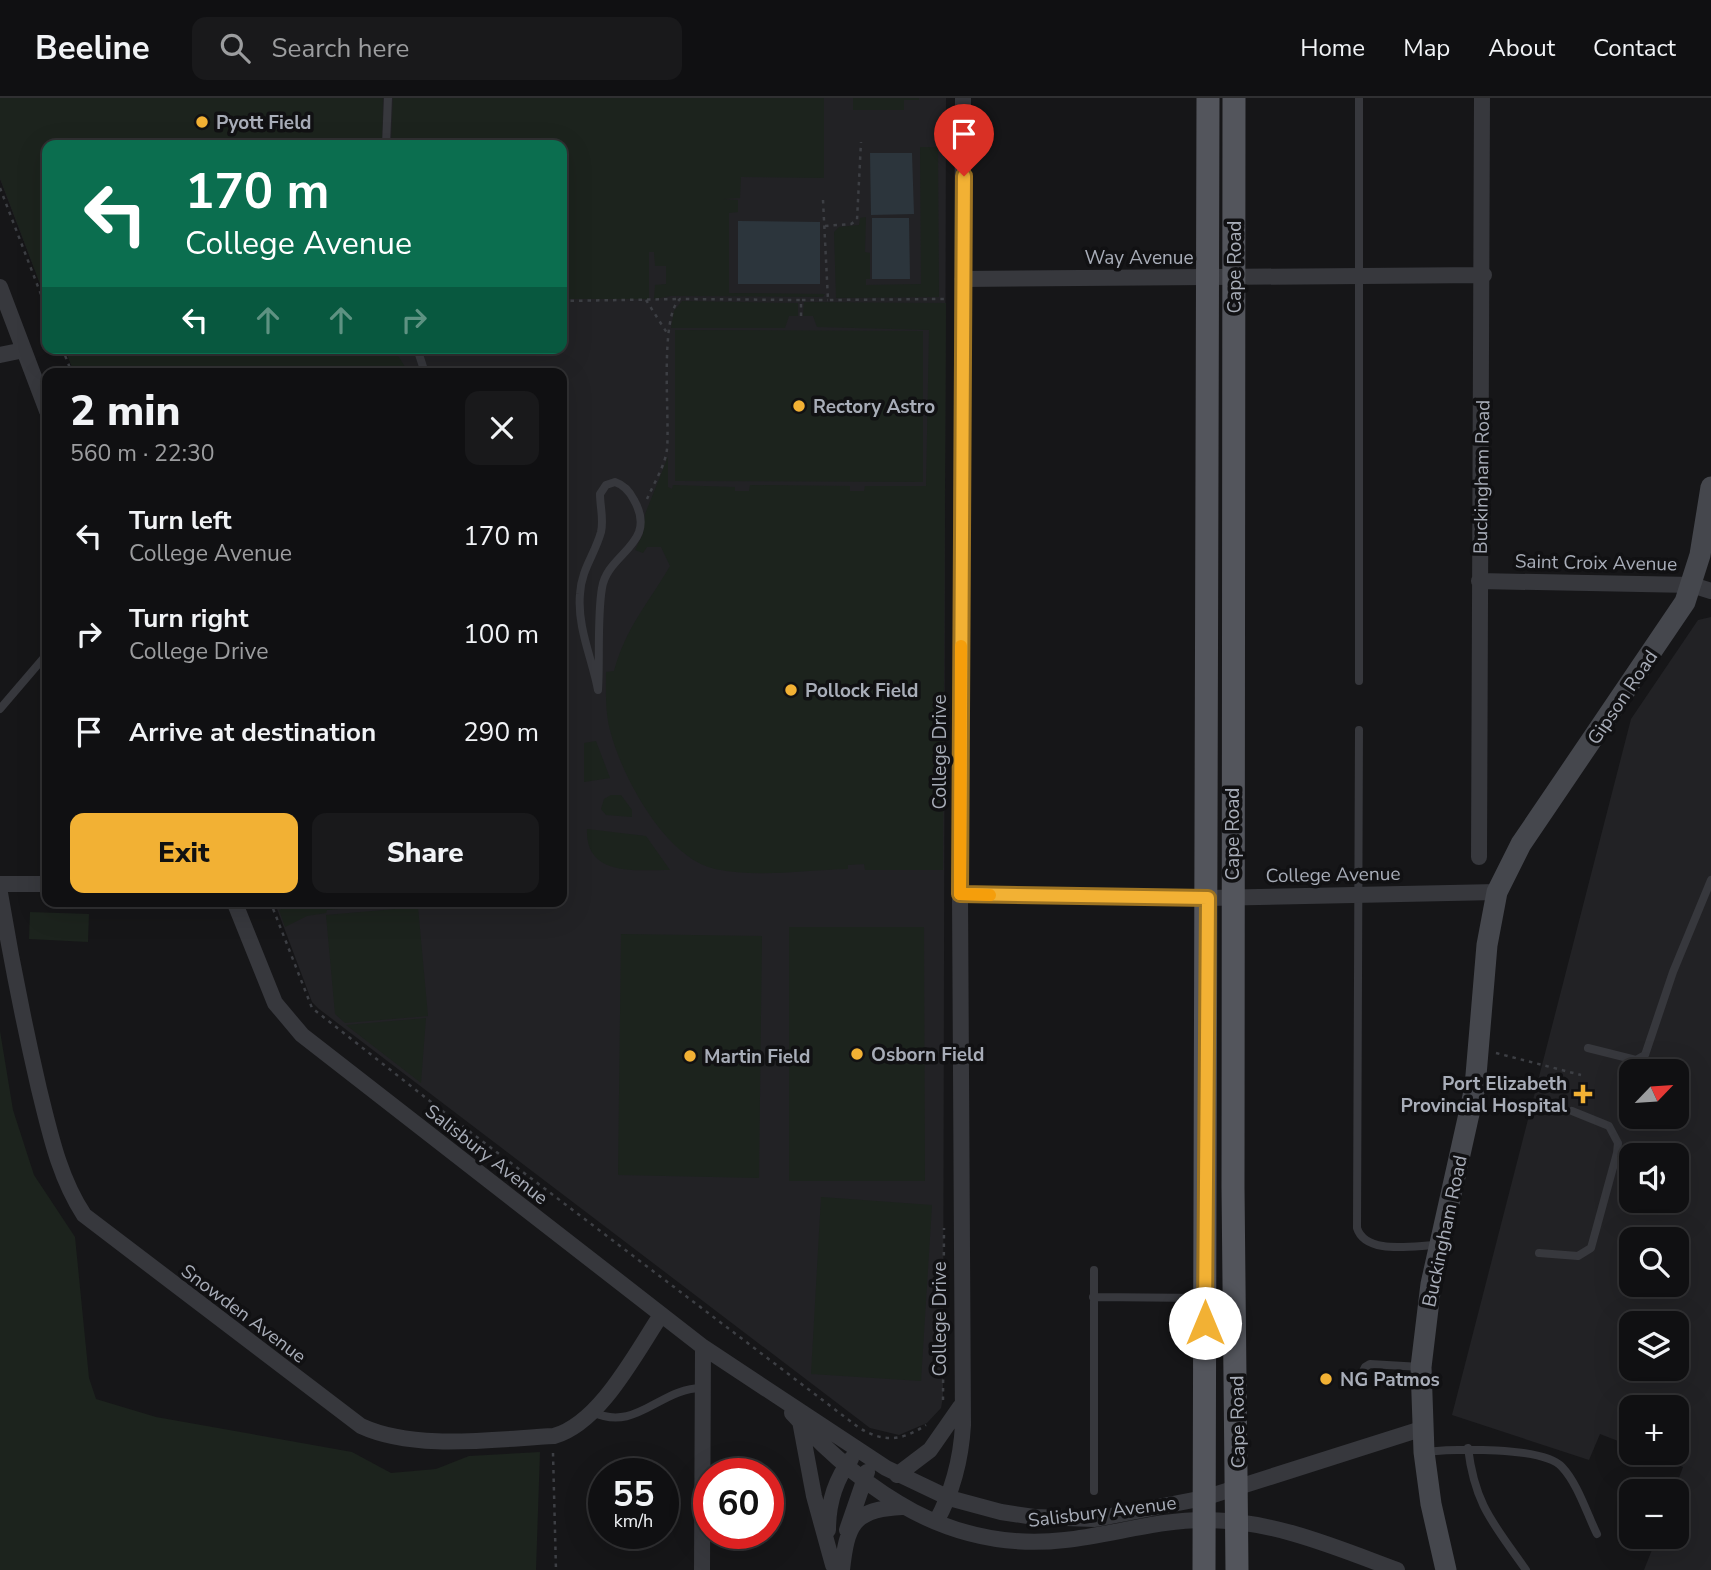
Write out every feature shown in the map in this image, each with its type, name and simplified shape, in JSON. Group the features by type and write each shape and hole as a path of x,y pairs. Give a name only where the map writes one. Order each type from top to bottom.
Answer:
{"main road":[{"name":"Cape Road","path":"1205,1570 1208,98"},
{"name":"Cape Road","path":"1234,98 1232,897 1237,1570"}],"street":[{"name":"College Drive","path":"936,1522 949,1498 962,1442 960,894 963,98"},
{"name":"Buckingham Road","path":"1479,857 1479,581 1484,275 1482,98"},
{"name":"Way Avenue","path":"962,279 1484,275"},
{"path":"0,287 42,398"},
{"path":"0,355 24,350"},
{"name":"Gipson Road","path":"1497,892 1521,844 1685,602 1701,588 1700,555 1711,486"},
{"name":"Saint Croix Avenue","path":"1479,581 1701,588"},
{"path":"0,884 42,884"},
{"name":"Buckingham Road","path":"1446,1570 1431,1504 1424,1452 1421,1367 1439,1245 1466,1131 1480,1049 1487,945 1497,892"},
{"name":"College Avenue","path":"960,894 1208,898 1497,892"},
{"name":"Snowden Avenue","path":"0,893 24,1028 52,1141 68,1186 84,1215 361,1426 405,1440 554,1436 575,1428 592,1412 662,1315"},
{"name":"Salisbury Avenue","path":"236,907 275,1003 302,1035 703,1347 897,1475 949,1498 1001,1512 1066,1519 1095,1519 1204,1509 1237,1521 1299,1534 1397,1570"},
{"path":"702,1570 703,1347"},
{"name":"Salisbury Avenue","path":"772,1391 846,1465 902,1507 972,1535 1026,1543 1204,1509 1238,1488 1422,1429"},
{"path":"897,1475 930,1450 960,1407"},
{"path":"800,1421 814,1496 837,1568"},
{"path":"837,1568 828,1515 837,1482 858,1450"},
{"path":"837,1568 863,1480 873,1460"},
{"path":"846,1535 868,1514 884,1508 902,1507"}],"lane":[{"path":"386,140 388,98"},
{"path":"1359,98 1359,681"},
{"path":"610,483 620,483 632,495 640,516 641,527 637,537 609,570 602,586 598,690 583,635 580,596 584,572 601,534 602,489 610,483"},
{"path":"0,709 42,660"},
{"path":"1359,730 1357,1228 1359,1235 1371,1245 1439,1245"},
{"path":"1588,1048 1636,1060 1645,1055 1673,971 1711,880"},
{"path":"1539,1253 1578,1256 1591,1248 1617,1153 1618,1143 1609,1126 1572,1111"},
{"path":"1094,1270 1094,1491"},
{"path":"1093,1297 1205,1298"},
{"path":"1360,1377 1365,1367 1370,1364 1421,1367"},
{"path":"592,1412 607,1419 624,1419 679,1390 704,1388"},
{"path":"1468,1448 1475,1492 1525,1570"},
{"path":"1424,1452 1468,1448 1553,1460 1561,1465 1597,1534"}],"path":[{"path":"825,226 851,224 857,220 861,142"},
{"path":"0,188 42,297"},
{"path":"823,200 828,300"},
{"path":"640,516 667,449 669,335 673,307 680,299"},
{"path":"567,301 947,299"},
{"path":"646,300 669,335"},
{"path":"801,300 801,316"},
{"path":"272,907 312,1008 440,1109 858,1427 887,1440 906,1437 920,1429"},
{"path":"1480,1049 1581,1075"},
{"path":"554,1436 556,1570"}],"shaded area":[{"path":"0,98 946,98 943,1397 941,1408 927,1423 899,1435 870,1428 319,1009 312,1002 276,907 567,907 567,368 72,368 67,354 567,354 567,140 42,140 42,289 0,179"},
{"path":"0,98 383,98 382,140 42,140 42,289 0,178"},
{"path":"393,98 824,98 824,178 741,177 740,198 723,199 738,200 738,212 729,213 729,293 825,294 823,297 671,296 654,299 655,285 666,284 666,266 655,266 654,252 649,252 649,299 567,299 567,140 391,140"},
{"path":"853,98 919,100 904,100 904,110 853,110"},
{"path":"920,147 938,147 939,297 836,298 834,232 839,227 859,225 860,218 866,217 865,252 870,253 870,279 866,279 866,285 921,284"},
{"path":"870,153 912,153 914,214 871,215"},
{"path":"872,218 909,218 910,279 872,279"},
{"path":"738,221 820,222 820,284 738,284"},
{"path":"682,301 798,303 798,316 789,316 785,328 671,328 674,311"},
{"path":"804,302 946,303 943,870 865,870 864,864 848,865 848,869 747,873 715,869 697,862 679,849 648,812 624,769 610,730 606,672 614,671 631,628 670,566 661,547 647,547 643,553 635,550 643,534 645,514 668,457 668,487 672,489 673,485 735,487 735,491 749,491 750,485 850,486 850,491 864,491 865,486 926,486 929,330 817,327 813,316 803,316"},
{"name":"Rectory Astro","path":"675,330 923,331 923,482 675,481"},
{"path":"67,354 397,354 406,368 72,368"},
{"name":"Port Elizabeth Provincial Hospital","path":"1711,617 1711,1570 1644,1570 1652,1549 1689,1549 1689,1479 1678,1479 1683,1467 1678,1465 1689,1465 1689,1395 1619,1395 1619,1441 1600,1434 1589,1460 1452,1415 1631,719 1698,620"},
{"path":"596,741 610,778 584,782 584,743"},
{"path":"611,795 621,795 632,810 632,817 606,815 601,809 604,799"},
{"path":"587,829 646,836 670,870 629,870 604,863 594,856"},
{"path":"287,907 366,907 327,910 326,913 307,916 285,927 279,910"},
{"path":"418,907 428,1016 345,1023 335,1014 326,915"},
{"path":"30,912 89,914 88,942 29,939"},
{"name":"Osborn Field","path":"789,927 924,927 925,1181 789,1181"},
{"name":"Martin Field","path":"621,934 762,936 759,1178 618,1175"},
{"path":"426,1018 421,1083 346,1025"},
{"path":"0,1031 13,1110 34,1175 75,1237 89,1378 96,1399 156,1417 352,1452 391,1473 436,1469 469,1456 540,1452 536,1570 0,1570"},
{"path":"821,1197 932,1205 921,1381 811,1374"}],"slow traffic":[{"path":"961,646 960,894 990,895"}],"place":[{"name":"Pyott Field","path":"202,122"},
{"name":"Rectory Astro","path":"799,406"},
{"name":"Pollock Field","path":"791,690"},
{"name":"Osborn Field","path":"857,1054"},
{"name":"Martin Field","path":"690,1056"},
{"name":"Port Elizabeth Provincial Hospital","path":"1583,1094"},
{"name":"NG Patmos","path":"1326,1379"}],"route":[{"path":"964,176 960,894 1208,898 1205,1323"}]}
